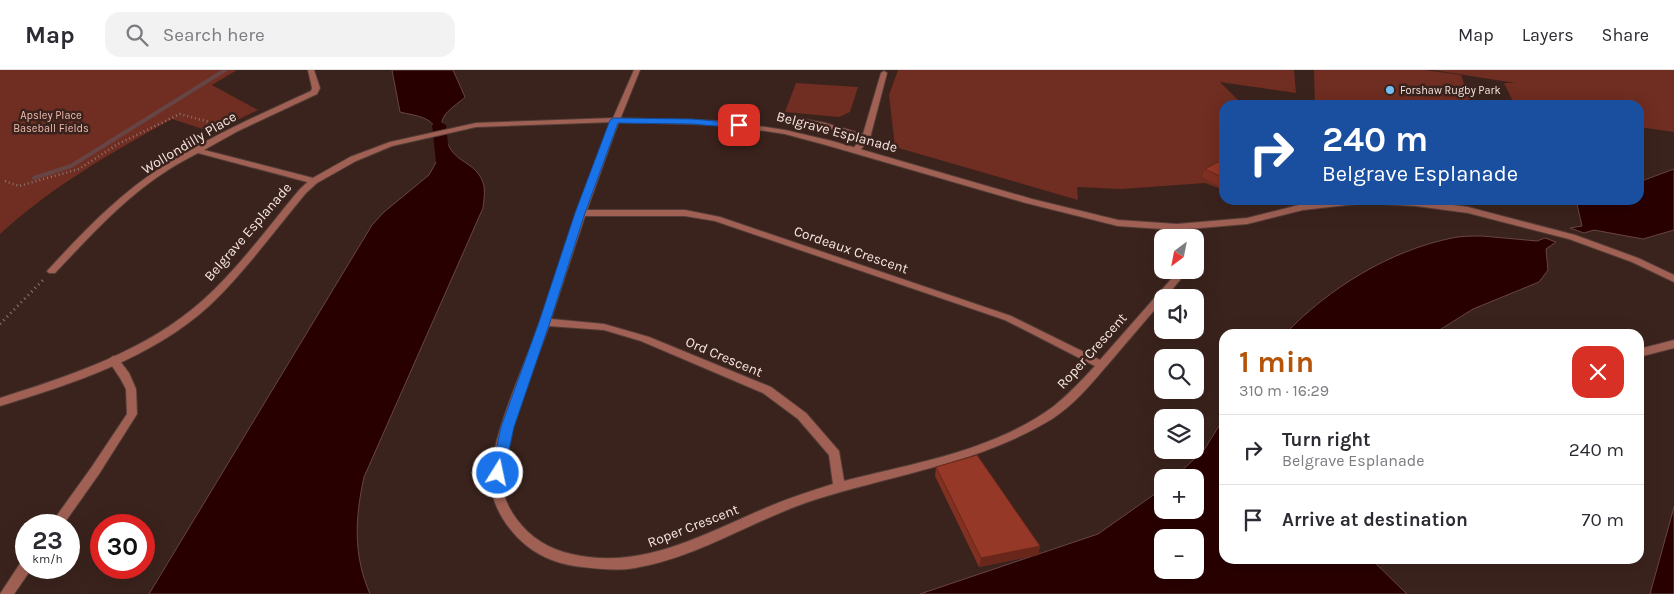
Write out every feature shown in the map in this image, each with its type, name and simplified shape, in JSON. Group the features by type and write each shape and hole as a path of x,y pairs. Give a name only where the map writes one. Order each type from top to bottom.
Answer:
{"street":[{"name":"Wollondilly Place","path":"52,271 96,224 165,168 235,129 314,92 316,88 311,70"},
{"name":"Roper Crescent","path":"637,70 614,120 580,213 545,322 507,427 499,458 496,487 504,510 519,532 540,550 565,559 594,566 634,564 667,555 800,499 998,443 1051,413 1074,395 1176,279"},
{"path":"855,151 866,138 884,73"},
{"path":"783,117 816,122 843,129 866,138"},
{"name":"Belgrave Esplanade","path":"0,402 87,373 166,332 226,283 302,191 314,181 353,159 390,144 476,125 614,120 692,122 754,127 785,132 1089,217 1118,223 1177,227 1248,221 1303,207 1321,205"},
{"path":"196,150 314,181"},
{"name":"Belgrave Esplanade","path":"1431,205 1468,210 1572,237 1635,260 1674,279"},
{"name":"Cordeaux Crescent","path":"580,213 684,213 717,219 1008,318 1102,364"},
{"name":"Ord Crescent","path":"545,322 604,327 645,339 767,390 802,416 835,454 839,488"},
{"path":"1644,352 1674,344"},
{"path":"64,514 132,414 131,389 125,376 113,360"},
{"path":"6,594 17,579"}],"path":[{"path":"6,181 19,186 79,169 118,144 180,114 235,129"},
{"path":"0,324 52,271"}],"green space":[{"name":"Apsley Place Baseball Fields","path":"0,70 237,70 212,85 258,110 212,132 172,119 127,144 61,186 19,217 0,234"},
{"path":"898,70 1294,70 1296,93 1220,82 1238,100 1219,100 1219,188 1205,183 1122,189 1077,187 1078,200 895,147 889,95"},
{"name":"Forshaw Rugby Park","path":"1314,70 1425,70 1461,75 1469,100 1315,100"},
{"path":"1433,70 1674,70 1674,132 1644,128 1644,100 1512,100 1504,83 1515,83"},
{"path":"796,83 858,87 850,112 839,117 785,112"}],"shaded area":[{"path":"392,70 453,70 465,97 447,113 442,121 442,125 434,126 424,118 400,112"},
{"path":"446,138 453,152 478,173 482,180 484,190 483,208 364,477 357,522 357,536 364,579 370,594 149,594 372,225 384,212 429,175 440,155 438,140"},
{"path":"1674,169 1674,230 1643,239 1594,230 1584,233 1570,228 1582,226 1577,205 1644,205 1644,180"},
{"path":"1467,236 1537,241 1545,238 1556,242 1546,249 1548,270 1539,282 1473,309 1441,329 1290,329 1321,301 1361,274 1383,262 1429,244"},
{"path":"1219,426 1219,564 1376,564 1407,594 920,594 1098,534 1154,495 1154,519 1204,519 1204,469 1184,469 1194,459 1204,459 1204,450"},
{"path":"1674,507 1674,594 1650,594"}],"building":[{"path":"1219,162 1219,176 1205,169"},
{"path":"977,455 1040,546 981,558 936,467"}],"waterway":[{"path":"34,178 71,166 225,70"},
{"path":"439,125 443,162"}],"place":[{"name":"Forshaw Rugby Park","path":"1390,90"}],"route":[{"path":"498,473 499,458 507,427 614,120 739,125"}]}
